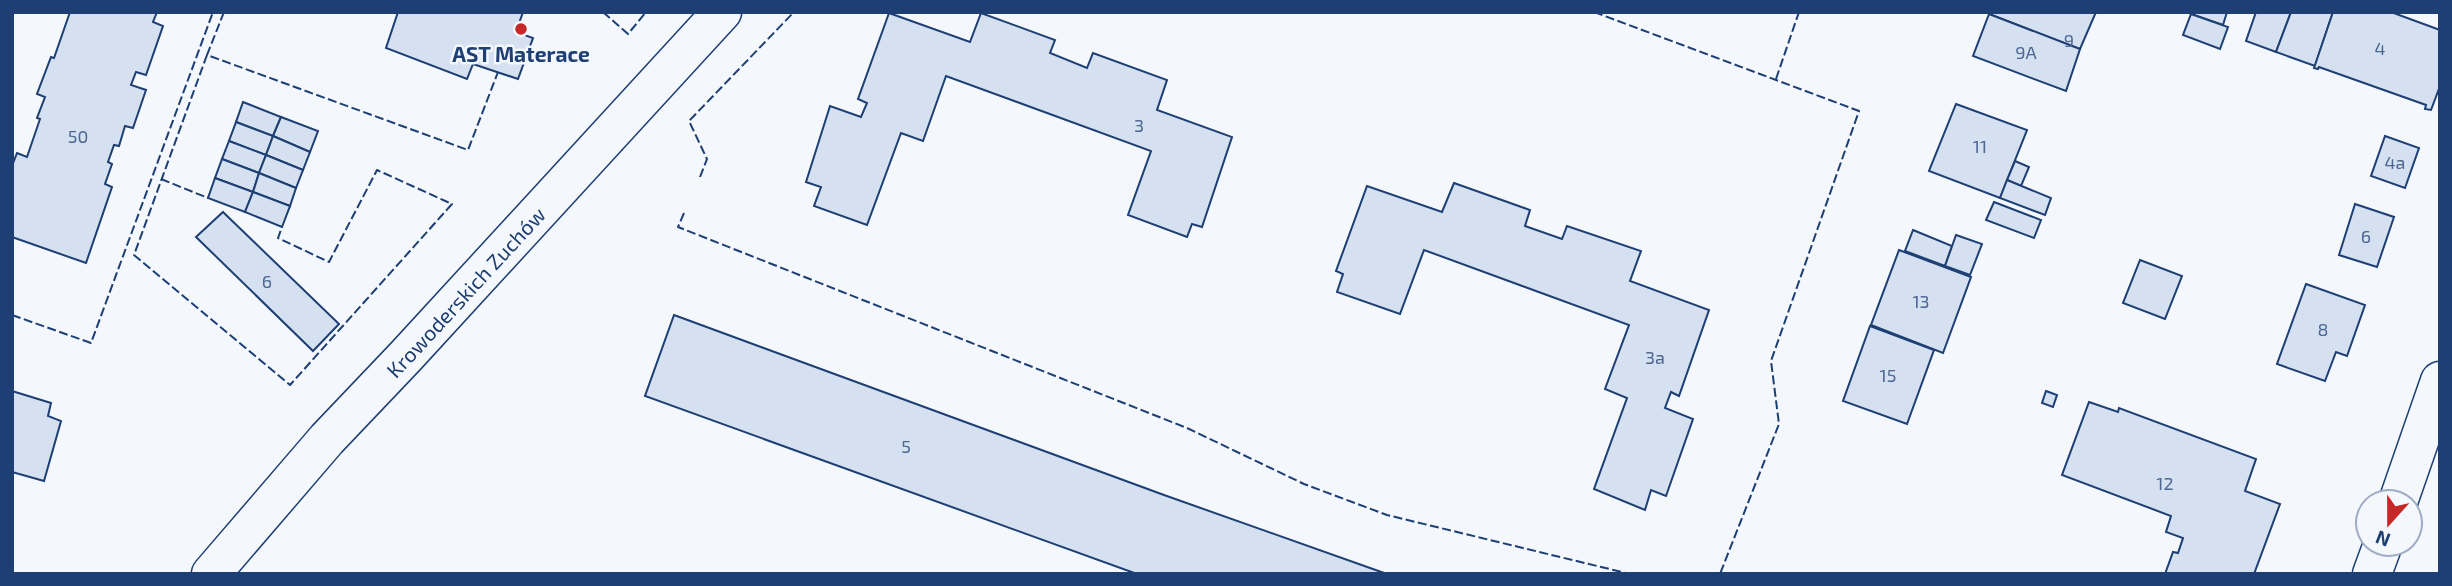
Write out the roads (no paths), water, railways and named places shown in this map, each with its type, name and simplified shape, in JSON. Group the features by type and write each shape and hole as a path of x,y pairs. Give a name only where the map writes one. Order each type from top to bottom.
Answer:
{"street":[{"name":"Krowoderskich Zuchów","path":"211,574 327,439 722,12"},
{"path":"2403,488 2440,381"}],"place":[{"name":"AST Materace","path":"521,29"}]}
